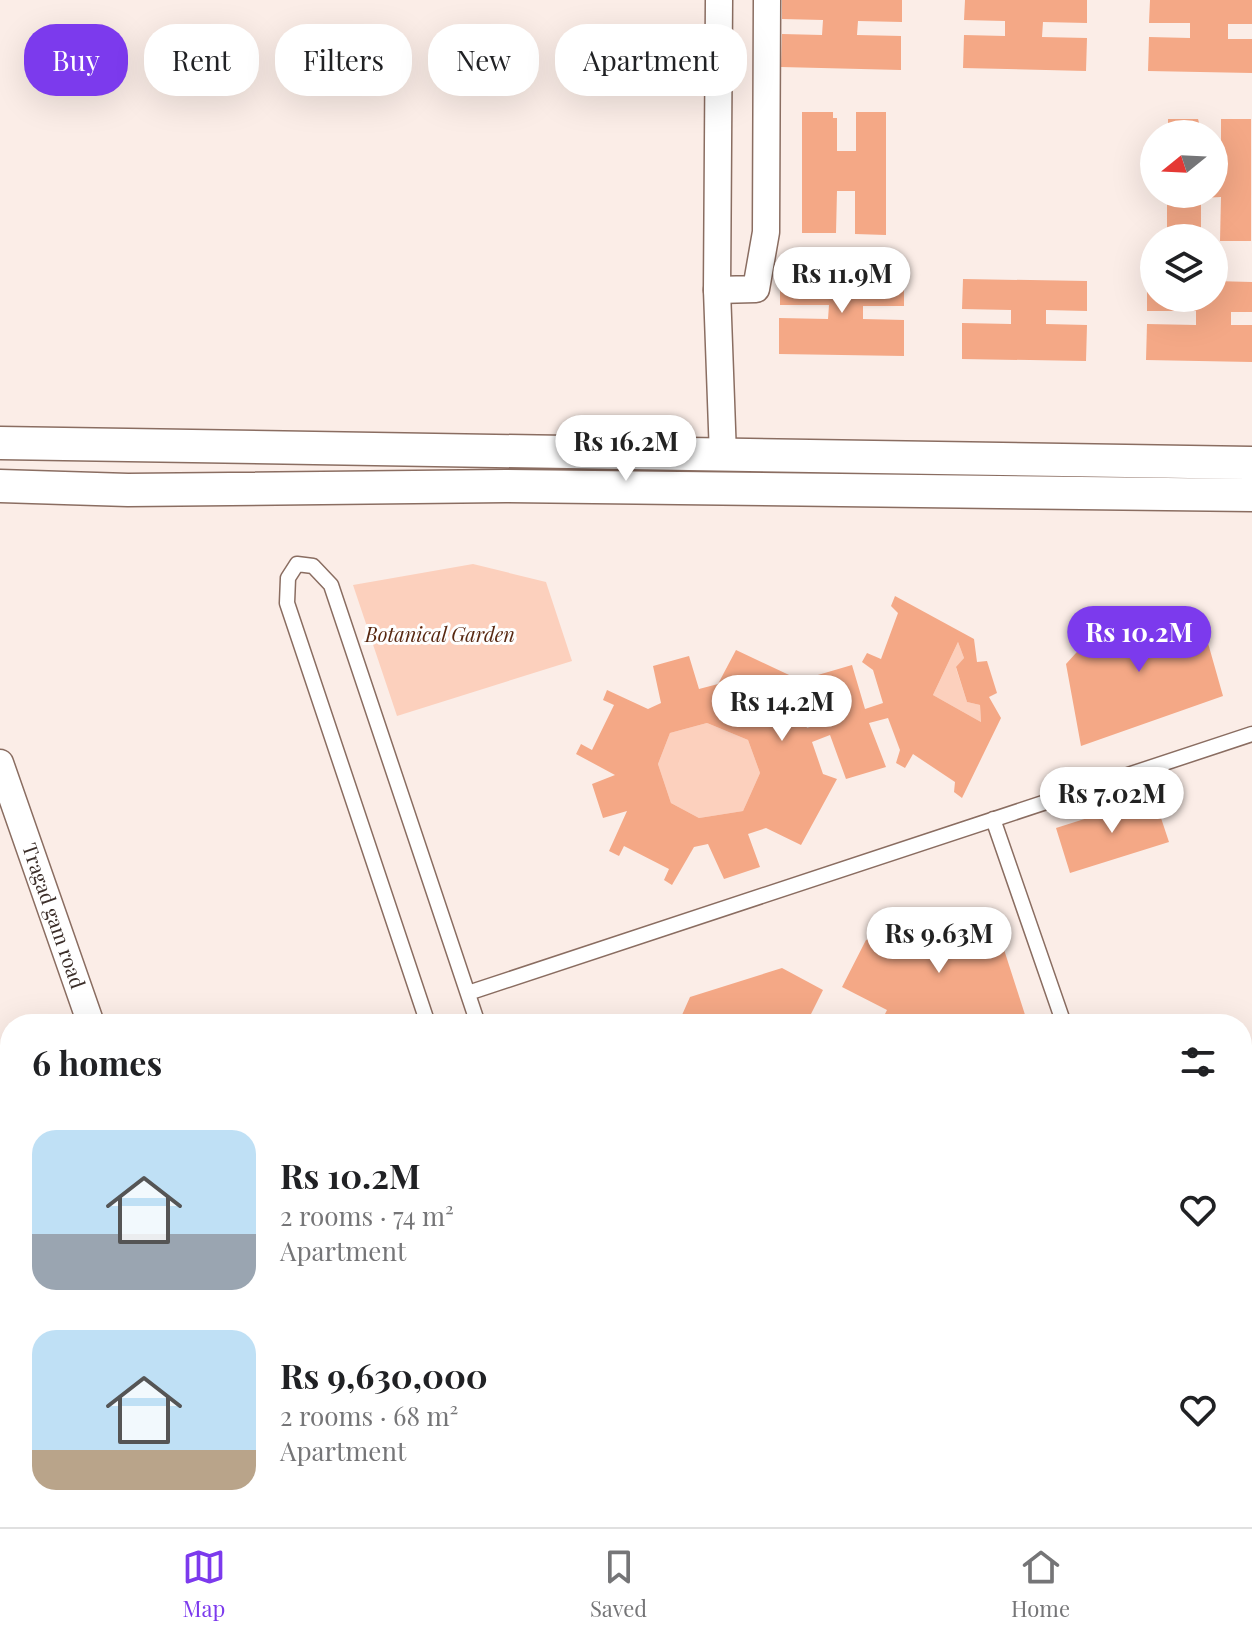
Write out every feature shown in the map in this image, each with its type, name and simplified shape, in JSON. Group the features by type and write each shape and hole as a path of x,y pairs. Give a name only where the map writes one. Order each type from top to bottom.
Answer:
{"street":[{"path":"719,0 717,290 723,456"},
{"path":"717,290 756,289 766,232 767,0"},
{"path":"0,443 1252,463"},
{"path":"0,486 128,490 506,486 1252,495"},
{"name":"Tragad gam road","path":"0,763 88,1014"}],"lane":[{"path":"425,1014 287,603 288,578 297,564 313,566 331,585 475,1014"},
{"path":"468,993 1252,734"},
{"path":"993,819 1061,1014"}],"green space":[{"name":"Botanical Garden","path":"473,564 546,582 572,661 397,716 353,585"},
{"path":"958,642 964,658 956,668 967,702 980,705 981,722 933,695"},
{"path":"707,723 748,740 760,773 743,811 699,818 671,803 658,764 670,733"}],"building":[{"path":"782,0 902,0 902,22 858,21 857,35 901,36 901,70 781,67 782,34 822,35 823,20 782,19"},
{"path":"965,0 1087,0 1087,23 1043,22 1042,37 1087,38 1086,71 963,68 964,35 1005,36 1005,21 964,20"},
{"path":"1150,0 1252,0 1252,24 1228,24 1228,39 1252,39 1252,73 1148,71 1149,37 1190,38 1190,23 1149,23"},
{"path":"802,112 833,112 833,118 837,118 837,151 856,151 856,112 886,112 886,235 855,234 855,191 837,191 836,233 802,233"},
{"path":"1251,119 1251,241 1228,241 1228,224 1220,224 1221,208 1228,208 1228,120 1221,120"},
{"path":"1167,208 1201,208 1201,224 1167,224"},
{"path":"780,274 904,276 904,306 863,306 863,319 904,320 904,356 779,354 779,318 828,319 829,305 780,305"},
{"path":"963,279 1087,281 1087,311 1046,310 1046,324 1087,325 1086,361 962,359 962,323 1011,324 1011,310 962,309"},
{"path":"1228,281 1252,282 1252,312 1231,312 1231,325 1252,325 1252,362 1146,360 1147,324 1196,325 1196,312 1228,312"},
{"path":"895,596 974,639 977,662 987,661 997,693 989,697 1001,718 962,798 954,792 955,782 913,754 905,768 896,763 900,750 888,718 869,723 886,767 846,779 830,735 812,742 823,774 837,779 801,845 766,828 748,834 760,867 724,879 708,844 694,847 672,885 664,880 669,869 624,846 619,856 609,851 627,811 603,818 592,784 615,775 576,754 581,744 592,750 614,705 603,700 607,690 648,709 661,703 653,666 689,656 699,689 718,684 736,650 804,682 796,695 807,728 826,722 811,677 852,665 865,709 883,703 873,670 862,662 867,653 881,659 898,613 891,606","holes":["958,642 964,658 956,667 967,702 980,705 981,722 933,695","707,723 748,740 760,773 743,811 699,818 671,803 658,764 670,733"]},
{"path":"1116,609 1204,629 1223,696 1081,746 1066,664"},
{"path":"1154,797 1169,842 1070,873 1056,828"},
{"path":"954,912 998,931 1025,1014 885,1014 887,1010 842,987 866,940"},
{"path":"782,968 823,990 811,1014 682,1014 690,997"}]}
